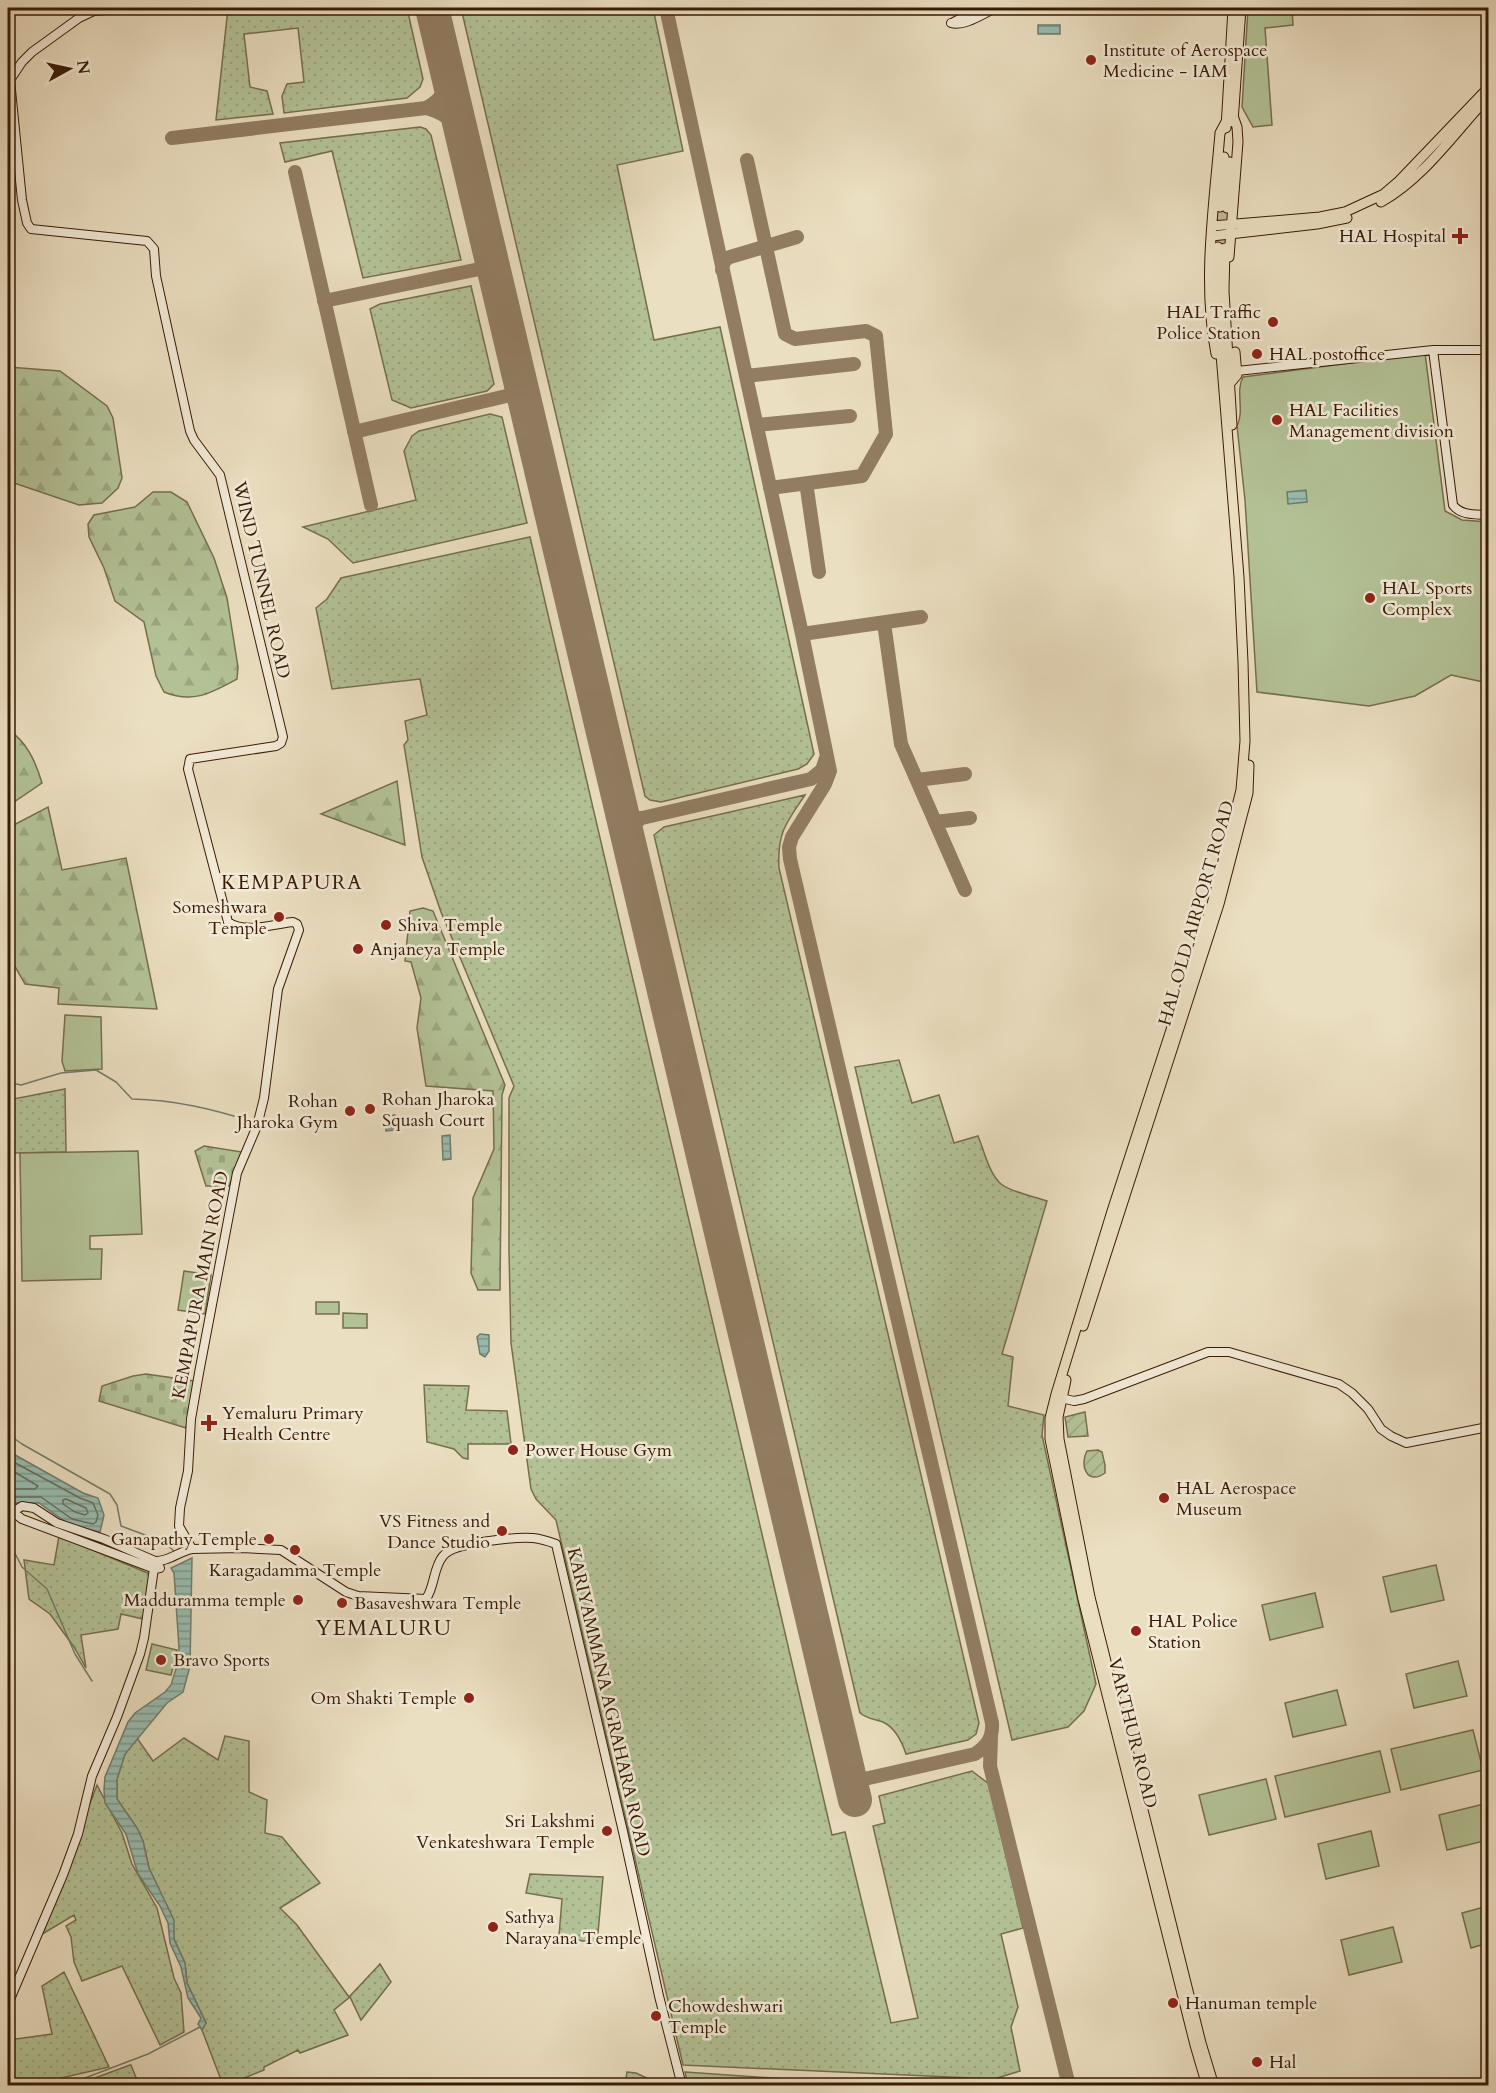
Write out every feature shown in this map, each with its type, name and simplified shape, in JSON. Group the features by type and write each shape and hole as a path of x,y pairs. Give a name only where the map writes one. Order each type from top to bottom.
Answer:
{"main road":[{"path":"1224,208 1233,8"},
{"path":"1227,381 1220,375 1214,342 1210,291 1212,231 1220,134 1229,119 1242,8"},
{"path":"1232,230 1345,212 1384,194 1488,88"},
{"path":"1212,231 1335,221 1375,206 1390,197 1424,167 1488,97"},
{"path":"1227,381 1238,375 1229,287 1238,142 1237,127 1229,119"},
{"path":"1221,248 1227,381"},
{"name":"HAL OLD AIRPORT ROAD","path":"1059,1398 1066,1382 1214,910 1248,793 1251,741 1245,576 1227,381"},
{"name":"HAL OLD AIRPORT ROAD","path":"1059,1385 1112,1210 1214,910"},
{"name":"VARTHUR ROAD","path":"1059,1385 1059,1438 1089,1594 1201,2043 1214,2085"},
{"name":"VARTHUR ROAD","path":"1059,1398 1050,1418 1050,1439 1083,1599 1207,2085"}],"street":[{"name":"WIND TUNNEL ROAD","path":"130,8 94,11 79,18 32,52 13,73 10,80 22,200 31,229 147,241 154,249 156,276 190,431 220,475 283,737 281,743 276,746 190,759 188,769 228,922 235,926 246,927 293,922 297,924"},
{"path":"980,8 951,23 957,25 969,21 996,8"},
{"path":"1433,350 1453,505 1457,511 1462,513 1488,515"},
{"path":"1237,371 1433,350 1488,350"},
{"name":"KEMPAPURA MAIN ROAD","path":"191,1550 179,1526 188,1471 191,1419 237,1173 257,1126 264,1098 278,988 299,930 297,924"},
{"path":"1059,1398 1084,1399 1208,1352 1229,1352 1339,1384 1353,1393 1368,1409 1381,1429 1406,1443 1488,1427"},
{"path":"10,1511 22,1506 34,1508 57,1523 104,1539 158,1565"},
{"path":"10,1511 22,1519 158,1565 191,1550"},
{"name":"KARIYAMMANA AGRAHARA ROAD","path":"191,1550 281,1550 346,1592 358,1596 426,1599 442,1556 449,1551 492,1539 531,1538 556,1544 659,1996 682,2085"},
{"path":"8,2004 63,1875 78,1834 92,1776 140,1654 158,1565"}],"green space":[{"path":"228,8 407,8 423,79 420,87 407,98 284,113 282,96 287,84 304,82 298,28 244,34 250,87 267,91 273,114 216,120"},
{"path":"461,8 653,8 683,151 617,165 654,340 720,327 814,754 807,764 798,769 661,802 650,800 645,796"},
{"path":"1248,8 1292,8 1293,25 1265,28 1272,125 1253,127 1242,107"},
{"path":"420,127 426,129 431,135 461,260 363,278 332,151 285,162 280,143"},
{"path":"471,286 494,384 487,391 411,408 392,400 370,309 380,304"},
{"name":"HAL Sports Complex","path":"1425,353 1445,511 1462,520 1488,522 1488,683 1451,675 1415,696 1369,706 1257,692 1245,500 1237,426 1243,377"},
{"path":"8,367 60,371 107,406 113,418 122,478 118,488 102,503 79,505 8,481"},
{"path":"490,414 502,417 527,523 353,563 328,539 303,527 416,500 404,451 412,436 419,431"},
{"path":"153,492 171,492 187,502 214,558 227,598 238,667 237,679 219,689 193,697 164,692 156,676 144,622 115,601 104,568 89,537 88,524 94,515 135,507"},
{"path":"530,537 832,1835 845,1832 891,2023 918,2018 873,1826 885,1823 879,1796 972,1771 989,1784 1023,1928 1001,1934 1018,2007 1011,2027 1020,2071 994,2079 683,2065 556,1520 536,1499 531,1489 511,1343 509,1098 514,1086 441,912 422,857 404,745 408,740 405,721 427,715 420,679 332,689 316,608 327,599 341,578"},
{"path":"8,730 26,746 42,783 8,806"},
{"path":"397,781 405,845 321,814"},
{"path":"805,795 781,837 779,868 979,1723 976,1734 968,1740 906,1754 892,1728 860,1713 654,835 664,827"},
{"path":"48,807 62,870 126,858 157,1009 58,1004 59,988 25,984 8,954 8,828"},
{"path":"423,908 433,911 505,1085 502,1095 500,1290 478,1290 471,1273 473,1198 494,1149 493,1091 426,1086 417,1028 421,998 411,962 405,961 410,911"},
{"path":"65,1015 101,1017 102,1069 65,1071 62,1061"},
{"path":"899,1060 912,1103 939,1095 954,1143 978,1136 990,1168 1001,1184 1017,1192 1047,1201 1002,1354 1013,1357 1008,1406 1044,1415 1042,1435 1096,1684 1084,1711 1068,1727 1012,1740 855,1067"},
{"path":"65,1089 66,1152 8,1153 8,1100"},
{"path":"204,1146 242,1152 229,1186 206,1186 195,1151"},
{"path":"138,1151 142,1234 90,1236 90,1249 102,1249 101,1279 22,1281 20,1153"},
{"path":"184,1271 211,1275 205,1314 178,1310"},
{"path":"316,1302 339,1302 339,1314 316,1314"},
{"path":"343,1313 367,1314 367,1328 343,1328"},
{"path":"146,1374 194,1381 186,1428 99,1401 102,1386"},
{"path":"424,1385 469,1386 466,1410 507,1411 511,1444 468,1444 468,1459 463,1458 454,1449 427,1442"},
{"path":"1085,1412 1088,1436 1068,1437 1065,1417"},
{"path":"1087,1451 1102,1452 1105,1473 1093,1477 1084,1468 1085,1456"},
{"path":"59,1536 150,1574 143,1619 121,1614 118,1629 81,1635 86,1668 50,1614 29,1599 24,1560 54,1565"},
{"path":"1436,1565 1444,1600 1391,1612 1383,1577"},
{"path":"1315,1593 1323,1627 1270,1640 1262,1605"},
{"name":"Bravo Sports","path":"152,1644 177,1650 171,1675 146,1670"},
{"path":"1458,1661 1467,1696 1414,1708 1406,1674"},
{"path":"1337,1690 1346,1725 1293,1737 1285,1703"},
{"path":"1473,1730 1483,1770 1401,1790 1391,1749"},
{"path":"225,1736 249,1741 249,1792 267,1800 265,1833 282,1837 320,1883 280,1908 297,1925 349,1997 380,1964 391,1982 361,2020 350,1997 334,2010 348,2035 300,2053 298,2050 264,2067 264,2070 223,2085 202,2030 206,2023 187,1983 185,1963 174,1939 173,1920 149,1868 143,1841 137,1828 117,1799 117,1779 125,1754 137,1738 153,1761 184,1738 218,1760"},
{"path":"1380,1751 1390,1792 1285,1817 1275,1776"},
{"path":"1266,1779 1276,1819 1209,1835 1199,1795"},
{"path":"97,1785 122,1833 132,1864 157,1908 174,1978 181,1993 184,2032 160,2045 122,1966 82,1981 74,1962 71,1937 66,1926 76,1920 74,1915 39,1936"},
{"path":"1488,1803 1488,1840 1447,1850 1439,1815"},
{"path":"1371,1831 1379,1866 1326,1879 1318,1844"},
{"path":"530,1874 603,1877 597,1944 559,1936 562,1899 526,1893"},
{"path":"1488,1906 1488,1943 1471,1948 1462,1913"},
{"path":"1393,1927 1402,1962 1349,1975 1341,1940"},
{"path":"64,1972 109,2067 31,2085 8,2085 8,2037 16,2039 52,2034 42,1986"},
{"path":"130,2065 139,2085 76,2085"},
{"path":"627,2072 636,2073 662,2085 625,2085"},
{"path":"685,2072 801,2080 802,2085 688,2085"},
{"path":"801,2080 907,2085 802,2086"}],"water":[{"path":"1038,25 1060,25 1060,34 1038,34"},
{"path":"1306,490 1307,502 1288,504 1287,492"},
{"path":"395,1115 396,1130 386,1131 384,1116"},
{"path":"450,1135 451,1159 443,1160 442,1136"},
{"path":"480,1334 489,1335 489,1351 485,1357 480,1354 477,1337"},
{"path":"8,1451 83,1493 98,1498 104,1515 100,1532 70,1525 39,1503 8,1503"},
{"path":"192,1558 190,1666 183,1692 167,1703 125,1754 117,1779 117,1799 137,1828 143,1841 149,1868 174,1920 174,1939 185,1963 187,1983 206,2023 202,2030 198,2024 201,2018 188,1998 181,1967 170,1943 168,1923 160,1906 138,1874 126,1834 105,1803 104,1790 105,1777 128,1722 135,1713 165,1692 171,1685 179,1659 179,1648 174,1573 171,1568"}],"waterway":[{"path":"8,1082 21,1085 61,1073 96,1070 116,1082 132,1099 194,1106 254,1122"},
{"path":"263,1125 267,1127"},
{"path":"8,1434 110,1494 117,1505 121,1526 164,1542 174,1551"},
{"path":"8,1540 22,1567 47,1589 75,1654 92,1681"},
{"path":"64,2086 148,2054 200,2027"}],"taxiway":[{"path":"666,8 830,771 825,784 792,837 789,847 790,859 992,1723 988,1741 975,1754 851,1782"},
{"path":"172,138 426,108 440,97 449,80"},
{"path":"426,108 446,117 461,132"},
{"path":"747,160 785,334 795,339 866,331 876,336 886,434 862,476 770,488"},
{"path":"295,172 371,505"},
{"path":"722,270 724,261 730,257 797,237"},
{"path":"324,301 494,266"},
{"path":"746,376 854,364"},
{"path":"354,432 523,392"},
{"path":"757,425 850,416"},
{"path":"809,483 807,489 819,572"},
{"path":"802,634 921,617"},
{"path":"884,623 901,744 965,890"},
{"path":"627,834 633,824 642,818 811,779 822,770 826,758"},
{"path":"917,780 965,774"},
{"path":"621,810 632,818 642,818"},
{"path":"935,822 970,818"},
{"path":"991,1737 990,1766 1069,2086"}],"runway":[{"path":"432,8 855,1800"}],"tunnel":[{"path":"1218,247 1220,207"},
{"path":"1225,248 1227,208"}],"place":[{"name":"Institute of Aerospace Medicine - IAM","path":"1091,60"},
{"name":"HAL Hospital","path":"1460,236"},
{"name":"HAL Traffic Police Station","path":"1273,322"},
{"name":"HAL postoffice","path":"1257,354"},
{"name":"HAL Facilities Management division","path":"1277,420"},
{"name":"HAL Sports Complex","path":"1370,598"},
{"name":"Someshwara Temple","path":"279,917"},
{"name":"Shiva Temple","path":"386,925"},
{"name":"Anjaneya Temple","path":"358,949"},
{"name":"Rohan Jharoka Squash Court","path":"370,1109"},
{"name":"Rohan Jharoka Gym","path":"350,1111"},
{"name":"Yemaluru Primary Health Centre","path":"209,1423"},
{"name":"Power House Gym","path":"513,1450"},
{"name":"HAL Aerospace Museum","path":"1164,1498"},
{"name":"VS Fitness and Dance Studio","path":"502,1531"},
{"name":"Ganapathy Temple","path":"269,1539"},
{"name":"Karagadamma Temple","path":"295,1550"},
{"name":"Madduramma temple","path":"298,1600"},
{"name":"Basaveshwara Temple","path":"342,1603"},
{"name":"HAL Police Station","path":"1136,1631"},
{"name":"Bravo Sports","path":"161,1660"},
{"name":"Om Shakti Temple","path":"469,1698"},
{"name":"Sri Lakshmi Venkateshwara Temple","path":"607,1831"},
{"name":"Sathya Narayana Temple","path":"493,1927"},
{"name":"Hanuman temple","path":"1173,2003"},
{"name":"Chowdeshwari Temple","path":"656,2016"},
{"name":"Hal","path":"1257,2062"}],"district":[{"name":"KEMPAPURA","path":"292,882"},
{"name":"YEMALURU","path":"384,1628"}]}
